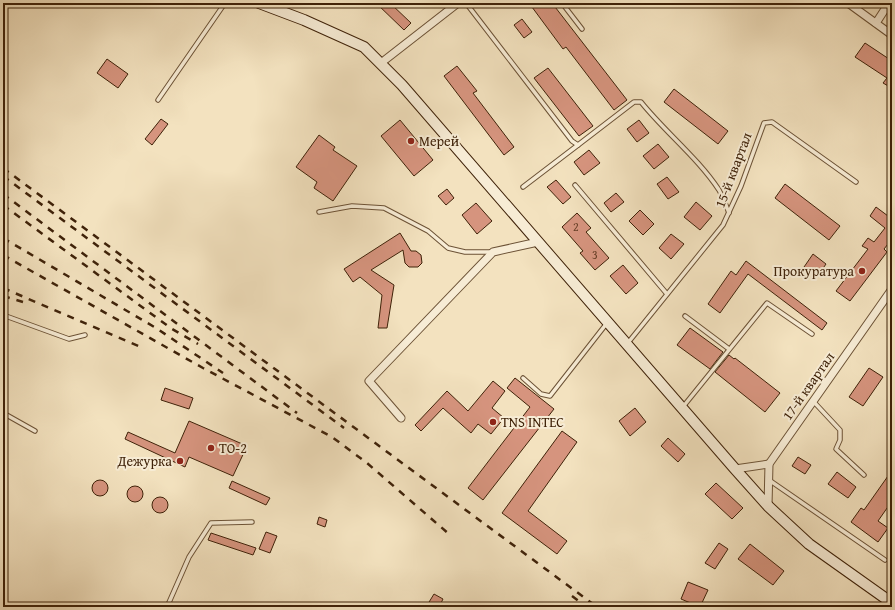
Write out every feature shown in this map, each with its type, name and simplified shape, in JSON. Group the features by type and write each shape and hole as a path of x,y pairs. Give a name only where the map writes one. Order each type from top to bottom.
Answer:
{"street":[{"path":"260,3 304,20 364,47 402,85 734,470 768,506 809,544 892,603"},
{"path":"381,64 458,3"},
{"path":"848,3 892,35"},
{"path":"876,23 889,3"},
{"path":"401,418 369,381 493,252 538,242"},
{"name":"17-й квартал","path":"769,464 892,289"},
{"path":"734,470 769,464 768,506"}],"lane":[{"path":"158,100 225,3"},
{"path":"466,3 572,141 578,145"},
{"path":"562,3 582,30"},
{"path":"523,187 634,102 641,102 661,127 692,158 719,190 729,213"},
{"name":"15-й квартал","path":"627,345 723,225 741,186 764,123 772,122 856,182"},
{"path":"575,185 667,294"},
{"path":"319,212 352,206 384,208 428,231 448,248 465,252 493,252"},
{"path":"682,408 766,303 812,334"},
{"path":"3,315 69,339 84,335"},
{"path":"685,316 729,349"},
{"path":"523,378 541,394 550,396 608,323"},
{"path":"813,401 840,430 840,440 836,449 864,475"},
{"path":"3,413 35,431"},
{"path":"768,480 885,560"},
{"path":"167,607 189,557 211,523 252,522"}],"building":[{"path":"376,3 390,3 411,23 404,30"},
{"path":"529,3 552,3 627,100 614,110 566,47 563,49"},
{"path":"522,19 532,32 524,38 514,25"},
{"path":"865,43 892,61 892,84 890,87 883,83 887,78 855,57"},
{"path":"107,59 128,74 118,88 97,73"},
{"path":"457,66 477,91 473,93 514,147 504,155 444,76"},
{"path":"548,68 593,126 579,136 534,78"},
{"path":"674,89 728,131 718,144 664,102"},
{"path":"161,119 168,124 152,145 145,139"},
{"path":"400,120 433,160 414,176 381,136"},
{"path":"639,120 649,133 637,142 627,129"},
{"path":"319,135 335,147 333,150 357,166 333,201 314,188 317,182 296,167"},
{"path":"658,144 669,157 654,169 643,156"},
{"path":"589,150 600,163 584,175 574,162"},
{"path":"667,177 679,192 668,199 657,184"},
{"path":"556,180 571,197 563,204 547,187"},
{"path":"785,184 840,226 829,240 775,198"},
{"path":"447,189 454,198 446,205 438,196"},
{"path":"616,193 624,202 611,212 604,203"},
{"path":"696,202 712,216 700,230 684,217"},
{"path":"476,203 492,221 477,234 462,215"},
{"name":"Прокуратура","path":"876,207 892,219 892,239 884,249 887,252 850,301 836,291 868,249 862,246 868,238 874,242 885,228 870,216"},
{"path":"640,210 654,224 643,235 629,221"},
{"path":"577,213 591,228 586,232 609,258 595,270 580,253 583,251 562,227"},
{"path":"400,233 411,251 416,251 421,255 422,263 418,267 409,267 405,263 403,250 371,270 394,285 387,328 378,328 382,295 360,277 353,282 344,269"},
{"path":"671,234 684,244 671,259 659,248"},
{"path":"813,254 826,264 817,277 804,267"},
{"path":"746,261 827,323 822,330 748,274 720,313 708,304 731,271 736,275"},
{"path":"623,265 638,283 626,294 610,276"},
{"path":"690,328 723,352 710,369 677,345"},
{"path":"729,355 780,393 765,412 715,372"},
{"path":"869,368 883,377 863,406 849,397"},
{"path":"515,378 554,409 483,500 468,488 530,407 507,388"},
{"path":"493,381 505,391 492,408 504,418 491,434 478,424 471,433 443,408 421,431 415,425 447,391 468,411"},
{"path":"165,388 193,398 189,409 161,400"},
{"path":"635,408 646,422 630,436 619,421"},
{"name":"ТО-2","path":"189,421 247,446 233,476 189,457 185,467 125,439 128,432 175,453"},
{"path":"562,431 577,442 528,511 567,541 557,554 502,513"},
{"path":"668,438 685,454 678,462 661,446"},
{"path":"798,457 811,465 805,474 792,466"},
{"path":"837,472 856,487 848,498 828,484"},
{"path":"888,476 892,480 892,501 878,521 888,528 878,542 851,522 861,508 864,510"},
{"path":"100,480 107,485 108,488 103,495 100,496 93,491 92,488 97,481"},
{"path":"232,481 270,498 266,505 229,488"},
{"path":"716,483 743,508 732,519 705,494"},
{"path":"135,486 142,491 143,494 138,501 135,502 128,497 127,494 132,487"},
{"path":"160,497 167,502 168,505 163,512 160,513 153,508 152,505 157,498"},
{"path":"319,517 327,520 325,527 317,524"},
{"path":"266,532 277,536 270,553 259,549"},
{"path":"211,533 256,548 253,555 208,540"},
{"path":"719,543 728,549 715,569 705,563"},
{"path":"750,544 784,571 773,585 738,559"},
{"path":"688,582 708,590 700,607 681,599"},
{"path":"434,594 443,599 439,607 426,607"}],"railway":[{"path":"3,168 597,607"},
{"path":"3,176 344,428"},
{"path":"3,194 297,413"},
{"path":"3,205 172,329 198,344"},
{"path":"3,238 156,328 223,373"},
{"path":"3,255 203,368 332,437 367,463 449,534"},
{"path":"3,288 143,348"},
{"path":"3,296 23,302"},
{"path":"572,596 587,607"}],"place":[{"name":"Мерей","path":"411,141"},
{"name":"Прокуратура","path":"862,271"},
{"name":"TNS INTEC","path":"493,422"},
{"name":"ТО-2","path":"211,448"},
{"name":"Дежурка","path":"180,461"}]}
